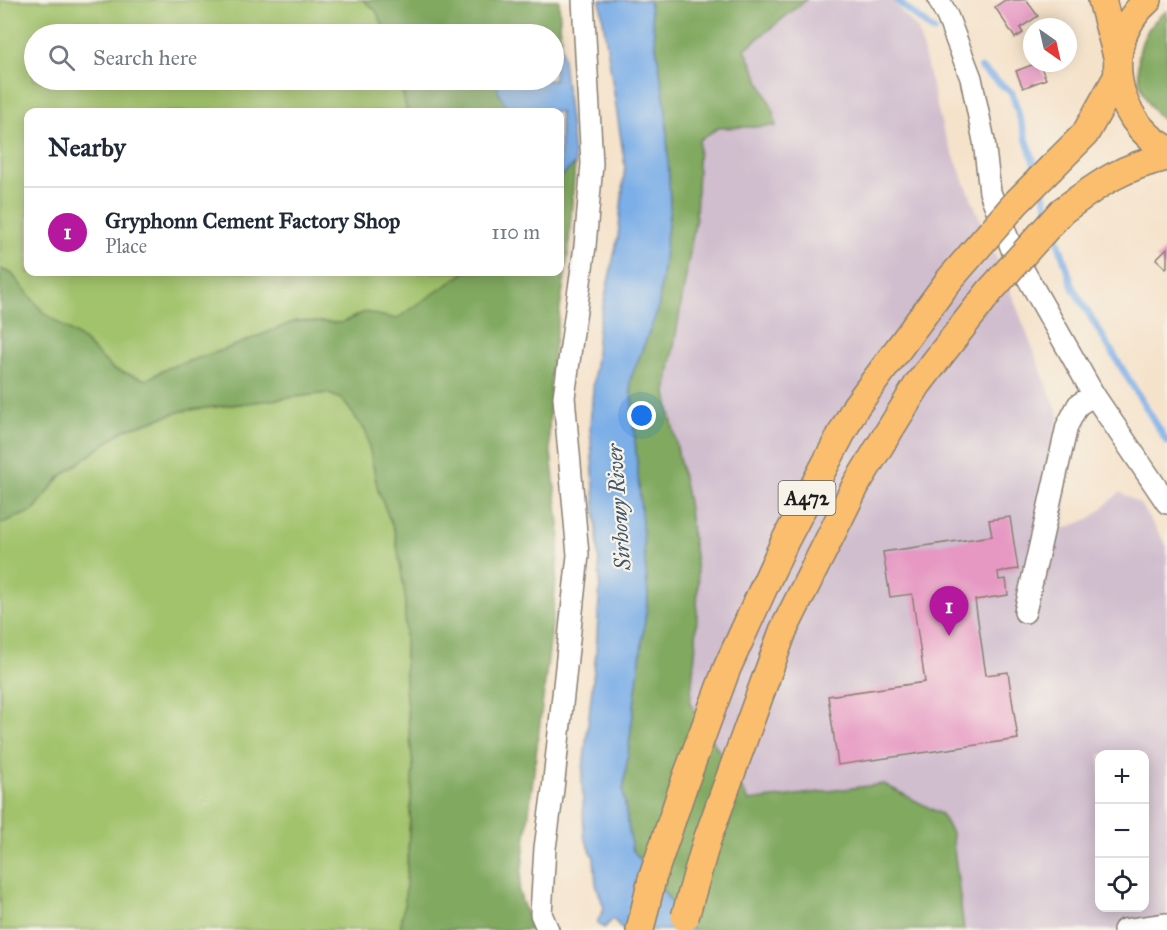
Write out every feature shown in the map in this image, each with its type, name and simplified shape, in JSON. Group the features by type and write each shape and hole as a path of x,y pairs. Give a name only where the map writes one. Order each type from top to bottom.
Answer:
{"main road":[{"path":"1102,0 1121,93 1133,118 1150,137 1167,149"},
{"path":"1117,67 1125,29 1148,0"},
{"name":"A472","path":"640,930 659,858 727,668 785,541 856,406 950,279 1008,211 1085,134 1117,67"},
{"name":"A472","path":"682,930 707,840 783,631 857,483 918,384 997,284 1062,211 1118,172 1167,157"}],"street":[{"path":"548,930 542,915 545,848 578,555 564,397 585,246 592,164 583,0"},
{"path":"939,0 971,78 984,141 990,192 1013,252 1094,395 1167,503"},
{"path":"1025,612 1067,426 1078,405 1094,395"},
{"path":"1124,930 1167,924"}],"shaded area":[{"path":"806,0 891,0 918,30 943,130 1059,416 1052,443 1068,447 1064,529 1091,518 1120,492 1140,504 1167,546 1167,930 964,930 952,833 884,784 749,801 690,703 696,643 676,447 666,393 696,217 699,139 718,128 776,126 773,110 744,49"}],"green space":[{"path":"0,0 363,0 376,11 382,24 24,24 24,90 402,90 406,108 24,108 24,276 460,276 396,320 365,312 341,323 296,321 226,349 168,368 146,380 113,369 83,340 43,312 11,273 0,269"},
{"path":"363,0 559,0 560,24 382,24 376,11"},
{"path":"649,0 806,0 745,49 773,110 776,126 718,128 699,140 696,217 666,393 688,502 698,579 696,643 690,703 749,801 884,784 941,814 952,833 964,930 692,930 632,849 623,792 648,596 630,380 658,310 670,206 666,111"},
{"path":"1167,11 1167,123 1155,112 1146,98 1140,83 1138,67 1145,35 1154,22"},
{"path":"402,90 498,90 508,108 406,108"},
{"path":"575,164 568,255 551,370 549,436 560,533 551,634 519,892 532,930 400,930 405,900 413,767 405,688 405,595 395,533 378,490 366,432 343,400 327,393 182,411 124,430 60,477 33,511 0,524 0,269 11,273 43,312 83,340 113,369 146,380 168,368 226,349 296,321 341,323 365,312 396,319 460,276 564,276 564,174"},
{"path":"327,393 343,400 366,432 378,490 395,533 405,595 405,688 413,767 405,900 400,930 0,930 0,524 33,511 60,477 124,430 182,411"}],"water":[{"name":"Sirhowy River","path":"600,0 649,0 666,111 670,206 658,310 630,380 648,596 623,792 632,849 692,930 623,930 613,919 604,928 597,923 604,908 596,884 594,858 584,836 582,778 596,652 600,582 590,426 598,329 618,237 625,166"},
{"path":"564,69 575,164 564,174 564,108 508,108 498,91 564,90"}],"building":[{"path":"1005,0 1026,0 1038,16 1023,18 1023,26 1020,28 1023,33 1015,38 995,7"},
{"path":"1023,68 1023,72 1043,72 1046,79 1023,88 1016,71"},
{"path":"1167,248 1167,267 1166,268 1156,259"},
{"path":"1010,517 1018,569 998,572 999,580 1006,579 1008,595 975,600 986,675 1008,672 1018,739 838,765 828,696 925,682 912,594 890,597 883,552 992,536 989,520"}],"waterway":[{"path":"896,0 934,31"},
{"path":"981,68 1012,93 1037,172"},
{"path":"1042,188 1050,214"},
{"path":"1054,228 1073,288 1167,442"}],"place":[{"name":"Gryphonn Cement Factory Shop","path":"949,636"}]}
